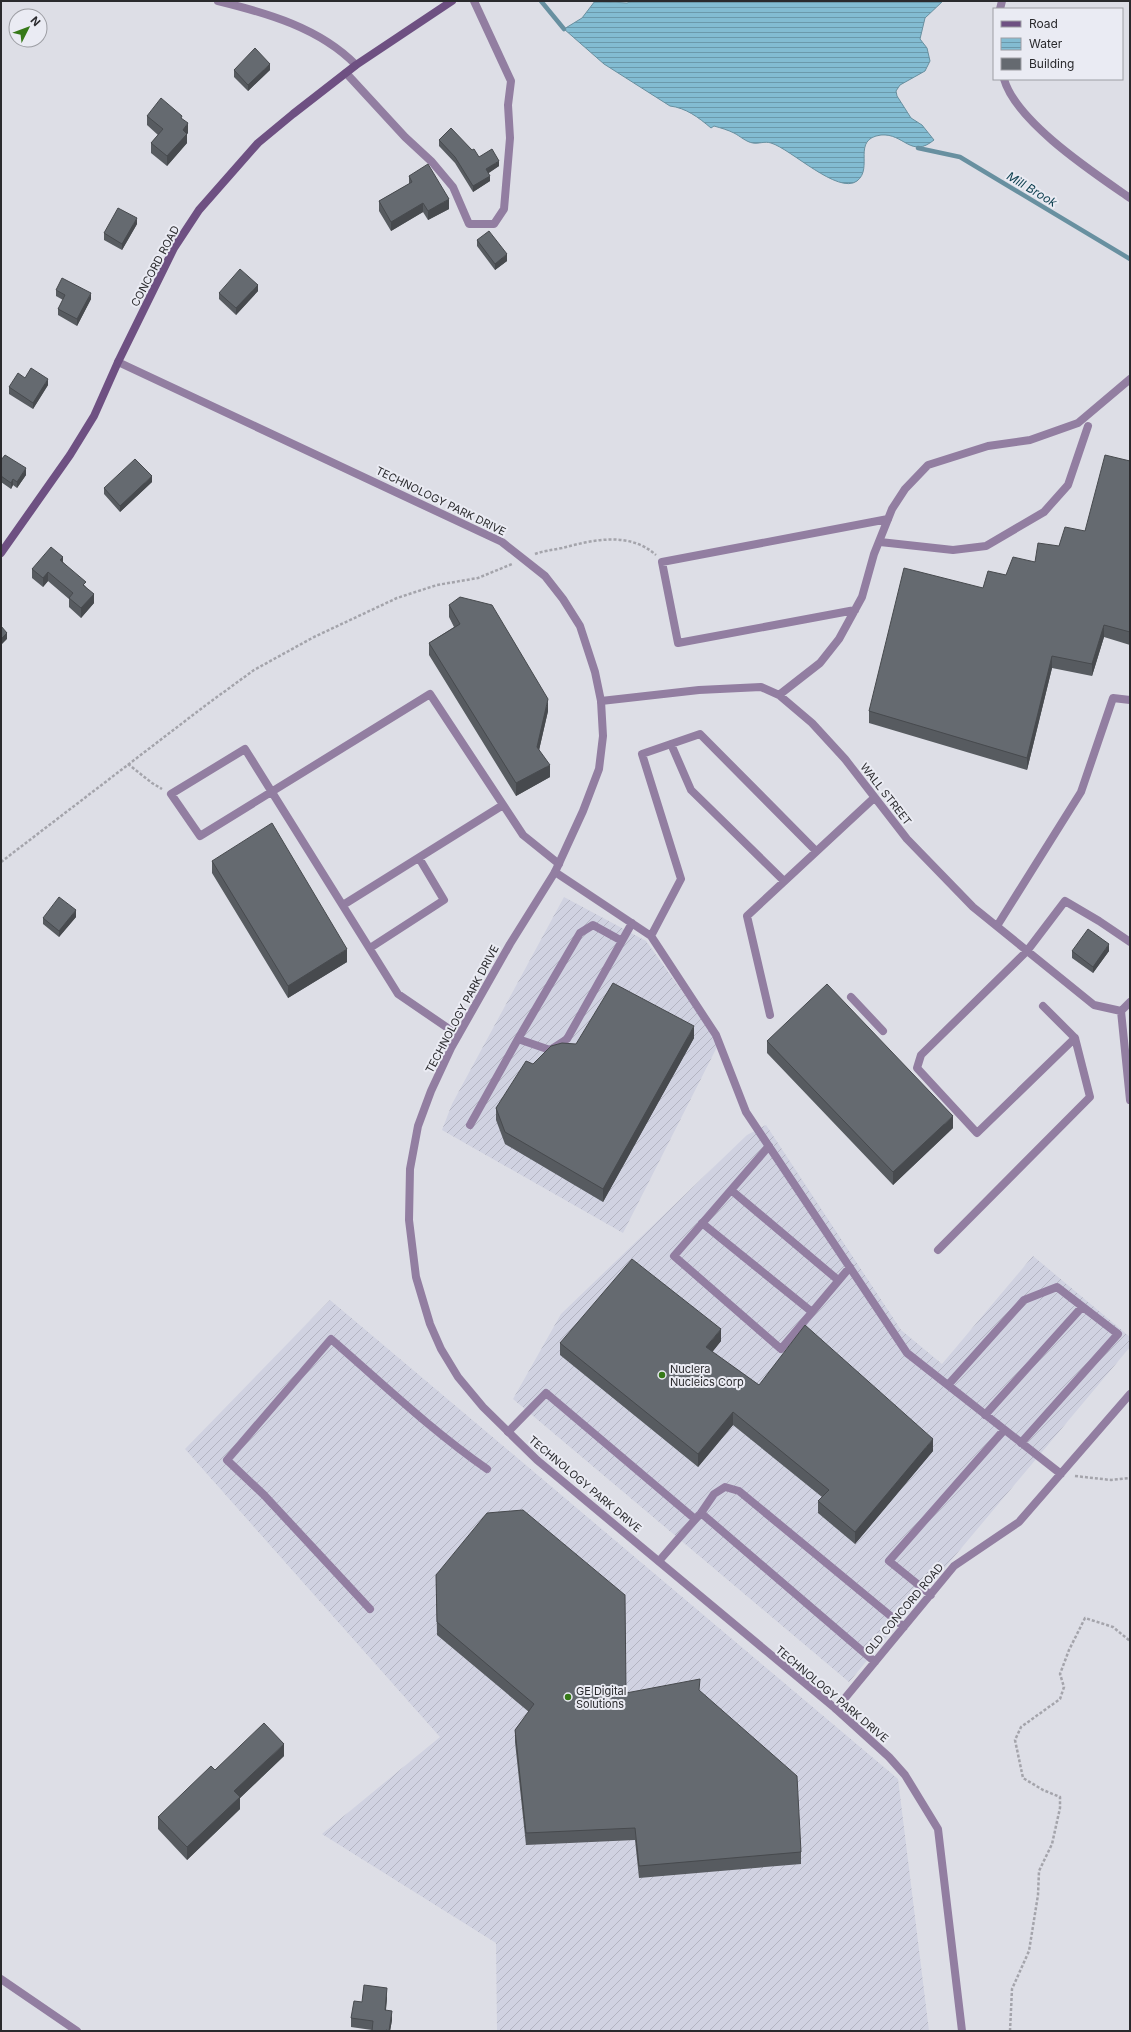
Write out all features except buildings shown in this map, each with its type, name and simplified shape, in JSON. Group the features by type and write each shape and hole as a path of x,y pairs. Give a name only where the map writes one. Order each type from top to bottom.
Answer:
{"main road":[{"name":"CONCORD ROAD","path":"1,553 70,455 94,416 118,362 174,248 199,210 258,143 356,65 452,1"}],"street":[{"path":"218,1 260,12 309,31 334,44 356,65"},
{"path":"346,73 404,137 432,162 453,187 469,224 494,224 504,209 510,138 508,105 511,81 474,1"},
{"path":"1004,80 1016,103 1044,134 1130,198"},
{"name":"TECHNOLOGY PARK DRIVE","path":"118,362 502,542 546,576 580,626 595,672 600,701 604,736 599,769 583,812 555,872 510,944 458,1035 431,1091 418,1126 410,1169 409,1220 416,1277 430,1324 441,1349 458,1377 508,1432 537,1460 836,1709 889,1757 900,1769 917,1793 938,1829 962,2031"},
{"path":"779,695 820,663 839,639 862,596 892,509 905,489 928,465 988,446 1030,440 1078,423 1130,379"},
{"path":"880,542 953,550 986,546 1044,512 1068,485 1088,426"},
{"path":"855,610 678,643 662,562 888,519"},
{"name":"WALL STREET","path":"600,701 699,690 761,687 779,695 812,723 845,759 874,798 907,838 973,907 1094,1005 1121,1011"},
{"path":"458,1035 398,994 370,948 343,905 272,791 246,749 171,794 200,836 272,791 430,694 523,835 559,864"},
{"path":"997,926 1081,792 1113,698 1130,700"},
{"path":"651,936 681,879 642,754 700,734 816,851"},
{"path":"671,744 691,790 784,881"},
{"path":"770,1015 747,916 874,798"},
{"path":"343,905 503,805"},
{"path":"370,948 444,900 419,858"},
{"path":"555,872 651,936 716,1035 746,1112 907,1353 1060,1474"},
{"path":"1075,1038 977,1133 917,1068 921,1055 1027,951 1064,901 1099,921 1130,942"},
{"path":"518,1039 550,1050 566,1039 632,923"},
{"path":"470,1125 580,933 593,925 622,941"},
{"path":"852,997 883,1031"},
{"path":"1130,1002 1121,1011 1130,1100"},
{"path":"938,1250 1090,1096 1075,1038 1043,1006"},
{"path":"769,1146 674,1256 781,1349 850,1267"},
{"path":"731,1190 838,1280"},
{"path":"702,1223 812,1312"},
{"path":"948,1385 1024,1300 1057,1288 1118,1334 1021,1443"},
{"path":"985,1415 1082,1307"},
{"path":"370,1609 264,1495 227,1460 332,1339 410,1410 454,1446 487,1469"},
{"path":"508,1432 546,1393 875,1662"},
{"name":"OLD CONCORD ROAD","path":"836,1709 954,1566 1019,1522 1130,1394"},
{"path":"930,1595 889,1561 1004,1430"},
{"path":"659,1561 698,1516 714,1494 725,1487 740,1492 904,1627"},
{"path":"1,1979 77,2031"}],"path":[{"path":"1,862 128,764 254,670 314,637 397,598 437,586 478,578 542,551 591,540 622,540 635,542 648,548 662,562"},
{"path":"128,764 152,784 171,794"},
{"path":"1060,1474 1110,1480 1130,1478"},
{"path":"1010,2031 1012,1989 1029,1951 1038,1895 1039,1871 1052,1844 1060,1808 1060,1797 1042,1790 1023,1778 1015,1740 1021,1727 1060,1699 1064,1687 1060,1674 1069,1650 1085,1618 1113,1627 1130,1641"}],"shaded area":[{"path":"564,897 646,941 719,1043 623,1233 442,1130 452,1104"},
{"path":"766,1125 901,1330 942,1364 1033,1256 1130,1337 1130,1347 849,1682 513,1399 561,1314 747,1135"},
{"path":"330,1300 898,1779 929,2031 497,2031 496,1943 322,1834 440,1737 185,1449"}],"water":[{"path":"595,1 627,3 632,1 943,1 925,18 920,39 927,48 930,61 925,71 900,85 896,91 897,96 911,118 922,125 934,140 919,147 908,144 889,135 881,135 872,138 867,142 865,148 864,169 862,175 857,181 849,184 838,182 814,170 780,147 771,143 750,142 727,130 714,126 711,128 692,114 670,106 604,64 564,29 582,18"}],"waterway":[{"name":"Mill Brook","path":"541,1 564,29"},
{"name":"Mill Brook","path":"918,148 960,157 1130,259"}],"place":[{"name":"Nuclera Nucleics Corp","path":"662,1375"},
{"name":"GE Digital Solutions","path":"568,1697"}]}
